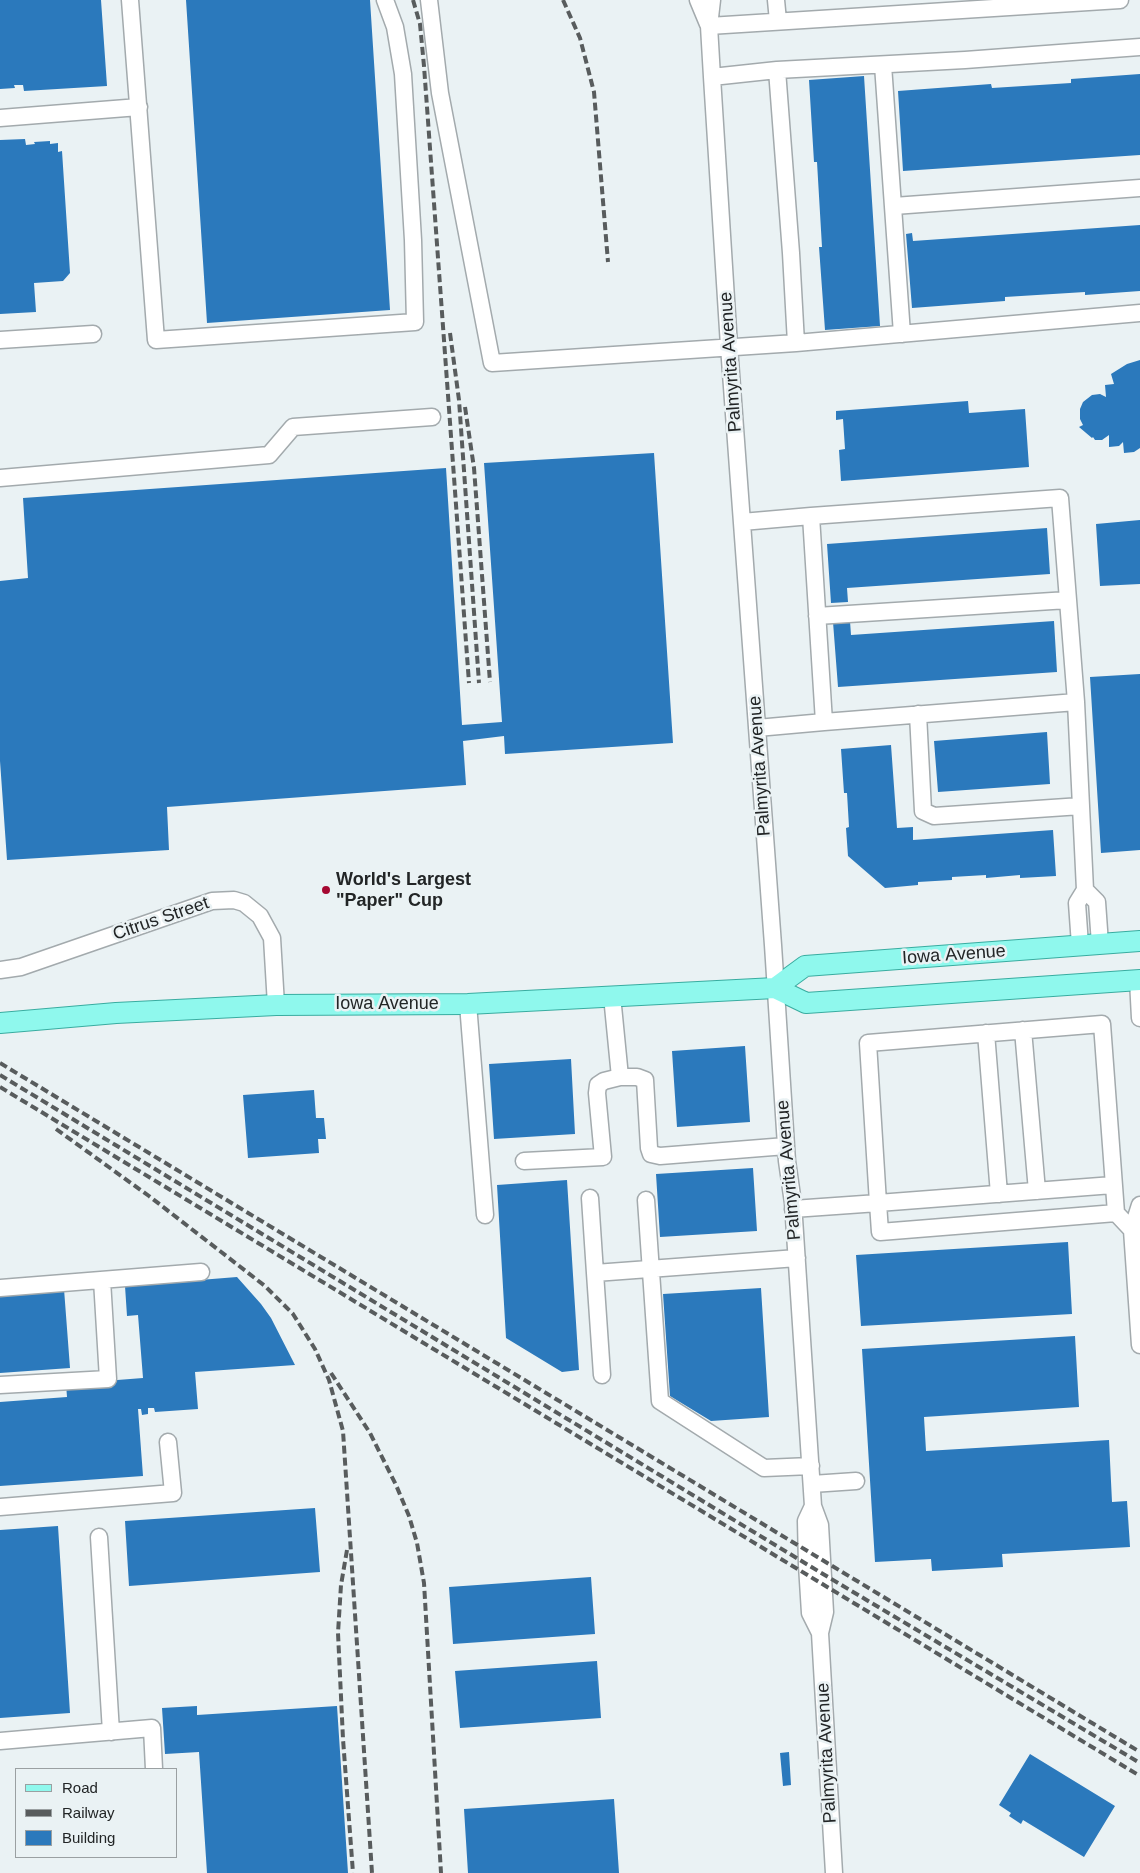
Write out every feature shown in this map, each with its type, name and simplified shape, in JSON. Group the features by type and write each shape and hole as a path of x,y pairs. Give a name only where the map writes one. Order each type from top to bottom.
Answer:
{"main road":[{"name":"Iowa Avenue","path":"775,988 805,966 1140,941"},
{"name":"Iowa Avenue","path":"0,1023 116,1013 276,1005 468,1004 775,988 806,1002 1139,980"}],"street":[{"path":"130,0 156,340 415,322 413,240 404,74 395,27 385,0"},
{"path":"429,0 440,93 492,362 796,343 1140,313"},
{"name":"Palmyrita Avenue","path":"698,0 709,26"},
{"name":"Palmyrita Avenue","path":"712,0 709,26 729,346 813,1506 820,1525 824,1585 825,1612 820,1633 834,1873"},
{"path":"776,0 778,21"},
{"path":"709,26 1120,0"},
{"path":"712,77 777,70 975,60 1140,47"},
{"path":"883,64 902,334"},
{"path":"777,70 792,253 796,343"},
{"path":"0,118 138,107"},
{"path":"894,206 1140,188"},
{"path":"0,340 93,334"},
{"path":"0,478 269,455 293,427 432,416"},
{"path":"742,522 1060,498 1076,702 1086,890 1097,902 1090,945"},
{"path":"811,516 824,722"},
{"path":"817,616 1068,600"},
{"path":"757,728 1076,702"},
{"path":"918,714 923,812 934,816 1081,806"},
{"name":"Citrus Street","path":"0,970 21,967 212,901 234,900 244,903 260,916 272,938 276,1005"},
{"path":"1139,980 1140,1018"},
{"path":"612,996 620,1077"},
{"path":"468,1004 484,1215"},
{"path":"1116,1213 880,1232 868,1043 1102,1024 1116,1213 1132,1230"},
{"path":"1023,1030 1037,1191"},
{"path":"986,1033 999,1194"},
{"path":"524,1161 603,1157 597,1093 598,1085 604,1081 620,1077 637,1077 646,1080 649,1148 651,1154 660,1156 786,1146"},
{"path":"793,1210 1113,1185"},
{"path":"590,1198 602,1375"},
{"path":"646,1200 660,1401 764,1468 811,1466"},
{"path":"1140,1205 1132,1230 1140,1345"},
{"path":"595,1273 796,1258"},
{"path":"0,1288 201,1272"},
{"path":"0,1385 108,1379 102,1280"},
{"path":"0,1507 173,1493 168,1442"},
{"path":"812,1484 856,1481"},
{"path":"99,1537 111,1732"},
{"path":"0,1741 152,1728 154,1768"}],"building":[{"path":"0,0 101,0 107,86 24,91 23,85 14,85 15,88 0,89"},
{"path":"186,0 370,0 390,310 207,323"},
{"path":"1140,74 1140,155 903,171 898,91 991,84 992,88 1071,83 1071,79"},
{"path":"864,76 880,326 825,330 819,247 822,247 817,162 814,162 809,80"},
{"path":"25,139 26,145 35,144 34,142 50,141 50,144 58,143 58,152 62,151 70,273 63,281 34,283 36,312 0,314 0,140"},
{"path":"1140,225 1140,291 1085,295 1085,292 1005,297 1005,301 912,308 906,234 912,233 913,241"},
{"path":"1140,360 1140,448 1134,452 1124,453 1123,442 1119,446 1109,447 1109,435 1102,440 1095,440 1079,427 1083,425 1080,419 1080,409 1083,402 1092,395 1100,394 1106,397 1105,385 1114,384 1111,374 1127,364"},
{"path":"968,401 969,413 1025,409 1029,467 841,481 839,450 845,449 843,419 836,420 836,411"},
{"path":"654,453 673,743 505,754 504,736 463,741 466,785 167,807 169,850 7,860 0,761 0,581 28,578 23,498 446,468 462,725 502,722 484,463"},
{"path":"1140,520 1140,584 1100,586 1096,524"},
{"path":"1047,528 1050,574 847,588 848,602 831,603 827,544"},
{"path":"850,621 851,635 1054,621 1057,672 838,687 833,622"},
{"path":"1140,674 1140,850 1101,853 1090,677"},
{"path":"1047,732 1050,784 938,792 934,741"},
{"path":"891,745 897,828 913,827 913,840 1053,830 1056,876 1020,878 1020,875 986,878 986,875 952,877 952,880 918,882 918,885 885,888 848,856 846,828 849,827 847,793 844,793 841,749"},
{"path":"745,1046 750,1122 677,1127 672,1051"},
{"path":"571,1059 575,1134 494,1139 489,1064"},
{"path":"314,1090 316,1118 324,1118 326,1139 318,1139 319,1153 248,1158 243,1095"},
{"path":"753,1168 757,1231 660,1237 656,1174"},
{"path":"567,1180 579,1370 562,1372 506,1338 497,1185"},
{"path":"1068,1242 1072,1314 861,1326 856,1255"},
{"path":"237,1277 271,1318 295,1365 195,1372 198,1409 155,1412 154,1408 148,1408 148,1414 142,1415 141,1409 138,1409 143,1476 0,1486 0,1402 67,1397 66,1384 143,1378 138,1315 127,1316 125,1286"},
{"path":"761,1288 769,1417 711,1421 670,1396 663,1294"},
{"path":"64,1289 70,1368 0,1373 0,1294"},
{"path":"1075,1336 1079,1407 924,1417 926,1451 1109,1440 1112,1502 1127,1501 1130,1547 1002,1554 1003,1567 932,1571 931,1559 875,1562 862,1349"},
{"path":"315,1508 320,1572 129,1586 125,1521"},
{"path":"58,1526 70,1713 0,1718 0,1530"},
{"path":"591,1577 595,1634 453,1644 449,1587"},
{"path":"597,1661 601,1718 460,1728 455,1671"},
{"path":"197,1706 197,1715 337,1706 348,1873 207,1873 199,1752 165,1754 162,1708"},
{"path":"789,1752 791,1785 783,1786 780,1753"},
{"path":"1030,1754 1115,1806 1084,1857 1023,1820 1021,1824 1009,1816 1011,1813 999,1805"},
{"path":"614,1799 619,1873 468,1873 464,1809"}],"railway":[{"path":"413,0 420,24 424,66 469,683"},
{"path":"563,0 580,38 594,92 608,262"},
{"path":"450,333 459,400 479,683"},
{"path":"465,407 474,468 490,682"},
{"path":"0,1063 1140,1752"},
{"path":"0,1075 823,1574 1140,1763"},
{"path":"0,1087 1140,1776"},
{"path":"56,1129 149,1196 265,1286 293,1314 315,1349 329,1380 343,1431 372,1873"},
{"path":"331,1373 370,1433 396,1485 409,1516 417,1543 424,1583 441,1873"},
{"path":"347,1550 341,1585 338,1633 343,1739 353,1873"}],"place":[{"name":"World's Largest \"Paper\" Cup","path":"326,890"}]}
